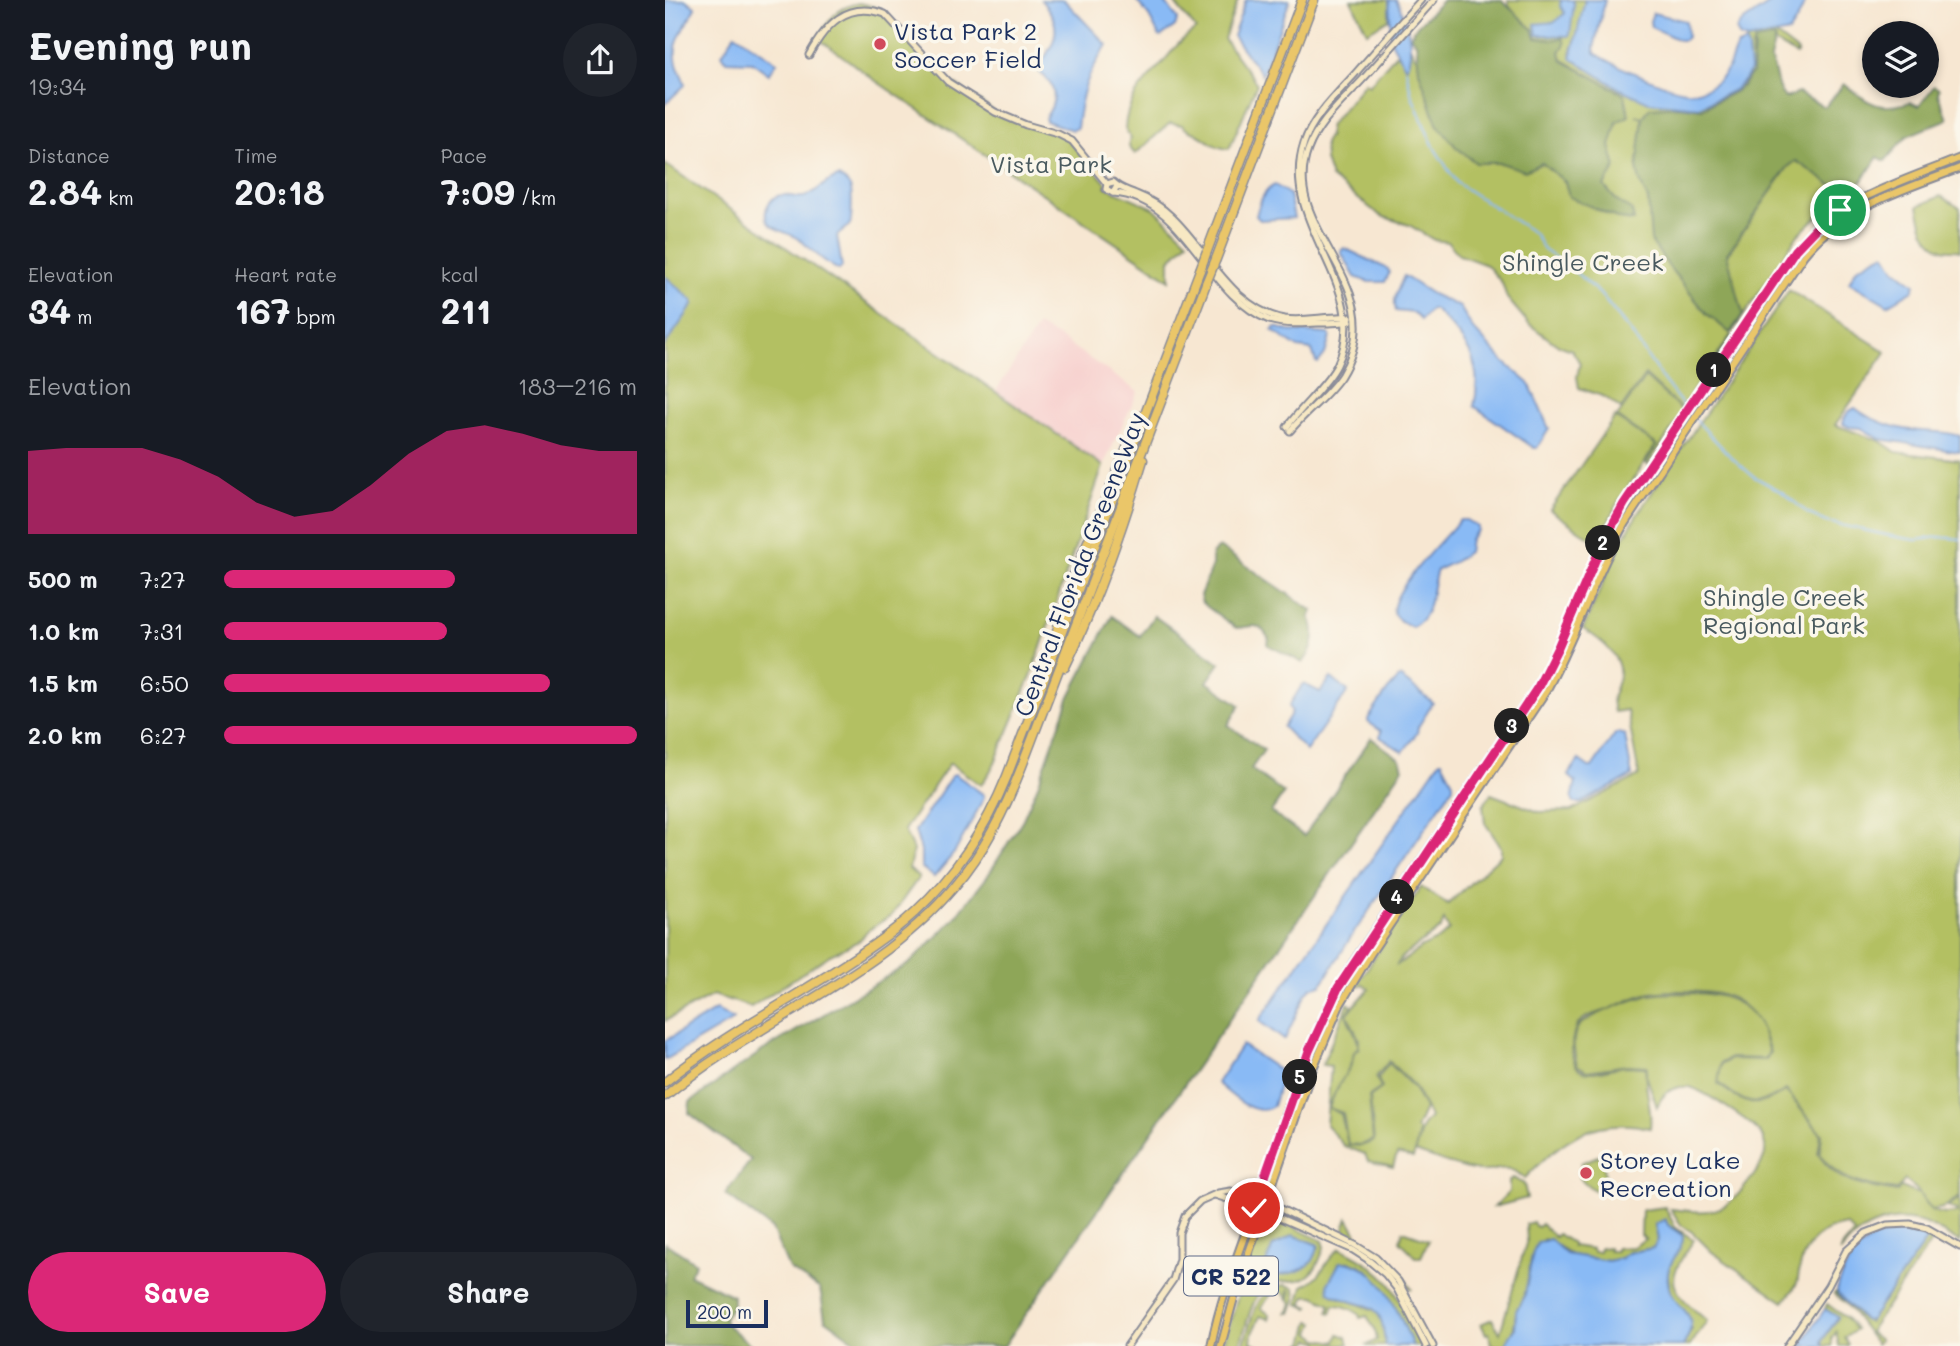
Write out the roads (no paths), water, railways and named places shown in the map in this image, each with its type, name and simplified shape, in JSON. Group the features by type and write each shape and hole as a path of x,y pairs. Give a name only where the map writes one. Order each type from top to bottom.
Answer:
{"highway":[{"name":"Central Florida GreeneWay","path":"665,1080 881,940 916,912 965,855 988,817 1032,711 1073,577 1155,387 1302,0"},
{"name":"Central Florida GreeneWay","path":"744,1041 887,949 923,920 945,898 974,861 998,822 1045,707 1314,0"},
{"path":"665,1096 744,1041"},
{"path":"665,1102 744,1041"}],"main road":[{"name":"CR 522","path":"1211,1346 1225,1293 1309,1051 1338,988 1538,687 1603,542 1624,504 1795,250 1823,222 1852,204 1960,158"},
{"name":"CR 522","path":"1221,1346 1231,1305 1318,1055 1346,992 1538,704 1564,657 1612,547 1803,256 1834,224 1864,207 1960,168"}],"street":[{"path":"1421,0 1314,123 1299,157 1298,176 1305,210 1342,296 1347,335 1336,368 1288,429 1341,375 1353,345 1356,318 1345,278 1308,208 1303,178 1304,163 1322,124 1434,0"},
{"path":"859,3 879,10 937,72 985,106 1026,125 1072,141 1107,184 1107,191 1134,198 1163,215 1228,290 1260,315 1276,322 1294,324 1356,318"},
{"path":"809,55 829,20 846,6"},
{"path":"1107,184 1113,182 1165,210 1232,287 1261,310 1295,320 1347,319"},
{"path":"1113,193 1117,186"},
{"path":"1127,1346 1173,1280 1179,1259 1179,1233 1185,1216 1200,1201 1231,1191 1258,1198 1355,1245 1382,1263 1398,1281 1433,1346"},
{"path":"1215,1195 1264,1211 1353,1250 1373,1263 1401,1295 1426,1346"},
{"path":"1787,1346 1828,1286 1842,1256 1865,1233 1887,1225 1910,1224 1927,1228 1960,1247"}],"water":[{"path":"665,0 686,0 695,7 676,47 677,64 685,85 665,104"},
{"path":"1041,0 1064,0 1107,45 1090,75 1083,94 1077,128 1072,130 1046,121 1045,118 1054,94 1039,69 1055,37 1055,24"},
{"path":"1136,0 1163,0 1178,19 1175,26 1160,37 1149,16"},
{"path":"1246,0 1290,0 1262,75 1233,36"},
{"path":"1389,0 1396,0 1406,24 1410,52 1406,68 1391,41"},
{"path":"1561,0 1573,0 1570,34 1537,35 1535,24 1555,22 1565,13 1560,6"},
{"path":"1585,0 1605,0 1595,53 1622,68 1680,90 1701,90 1720,79 1737,46 1746,43 1750,70 1747,77 1734,90 1699,107 1649,102 1620,89 1571,58"},
{"path":"1775,0 1806,0 1789,32 1747,40 1740,38 1736,30 1741,23"},
{"path":"1653,13 1686,21 1687,37 1679,40 1651,27"},
{"path":"735,34 777,62 769,74 752,62 726,61 722,54"},
{"path":"839,177 849,186 852,202 850,224 837,236 842,267 839,270 800,240 772,226 766,217 766,211 771,201 779,195 807,196"},
{"path":"1275,185 1289,194 1294,218 1260,220 1256,216 1260,202"},
{"path":"1344,248 1388,269 1385,282 1368,282 1355,277 1342,254"},
{"path":"1885,253 1895,269 1915,284 1913,290 1888,305 1849,282 1857,268"},
{"path":"665,276 693,301 693,305 665,345"},
{"path":"1404,276 1432,294 1460,307 1473,329 1504,362 1529,383 1549,429 1537,448 1474,406 1476,377 1470,353 1456,331 1435,310 1431,309 1421,320 1414,313 1396,311 1395,298"},
{"path":"1275,327 1289,331 1329,334 1325,354 1316,362 1312,350 1298,348 1272,330"},
{"path":"1855,408 1874,419 1897,427 1960,436 1960,452 1880,439 1861,428 1843,424 1847,414"},
{"path":"1460,520 1466,520 1478,527 1478,530 1470,539 1468,552 1437,570 1428,609 1412,627 1394,614 1399,593"},
{"path":"1400,677 1433,703 1403,752 1380,737 1381,731 1368,722 1388,690"},
{"path":"1331,678 1348,691 1306,751 1283,727 1292,712 1289,706 1302,685 1320,692"},
{"path":"1619,732 1625,735 1632,776 1581,803 1574,803 1572,799 1576,782 1568,775 1579,760 1592,767"},
{"path":"1440,761 1453,782 1453,787 1321,985 1306,993 1283,1039 1259,1021"},
{"path":"955,774 984,795 983,800 955,852 934,877 921,867 921,851 915,831"},
{"path":"716,1010 733,1019 665,1060 665,1041"},
{"path":"1242,1045 1283,1073 1273,1106 1259,1110 1251,1108 1217,1083"},
{"path":"1665,1219 1668,1225 1683,1236 1669,1268 1668,1282 1675,1300 1686,1311 1691,1324 1683,1346 1504,1346 1515,1329 1516,1311 1525,1294 1537,1243 1550,1239 1566,1254 1608,1261 1621,1258 1627,1253 1653,1248 1658,1240 1655,1224"},
{"path":"1900,1231 1923,1235 1926,1240 1870,1320 1865,1321 1838,1294 1838,1283 1847,1264 1865,1243 1881,1235"},
{"path":"1293,1235 1318,1245 1311,1263 1288,1274 1260,1279 1273,1246"},
{"path":"1340,1262 1354,1264 1377,1279 1395,1305 1413,1346 1385,1346 1380,1318 1375,1311 1329,1292 1328,1284"},
{"path":"1825,1309 1838,1317 1822,1341 1823,1346 1800,1346"}],"waterway":[{"name":"Shingle Creek","path":"1406,69 1411,93 1424,125 1435,149 1457,183 1534,233 1544,250 1573,270 1600,294 1685,408"},
{"name":"Shingle Creek","path":"1696,420 1753,476 1782,492 1809,514 1827,522 1891,536 1916,540 1939,537 1960,539"}],"place":[{"name":"Vista Park 2 Soccer Field","path":"880,44"},
{"name":"Storey Lake Recreation","path":"1586,1173"}],"park label":[{"name":"Vista Park","path":"1051,163"},
{"name":"Shingle Creek Regional Park","path":"1784,610"}]}
